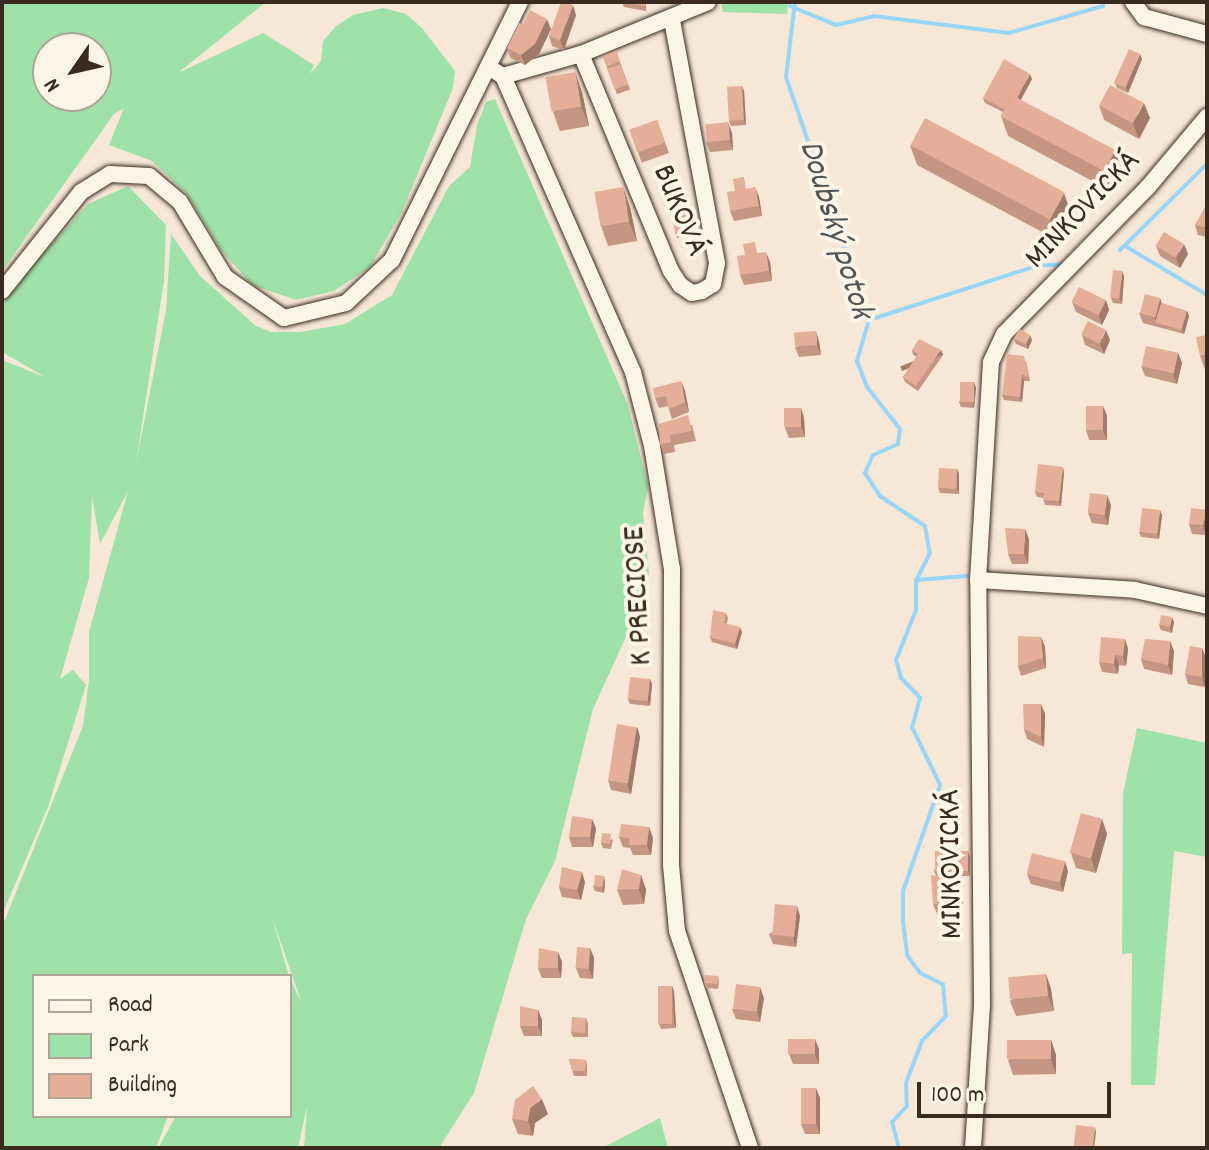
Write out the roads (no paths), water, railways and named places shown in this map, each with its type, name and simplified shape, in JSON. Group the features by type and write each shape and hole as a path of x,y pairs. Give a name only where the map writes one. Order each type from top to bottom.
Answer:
{"street":[{"path":"2,291 81,192 110,174 149,176 180,202 225,277 284,318 346,303 392,260 520,2"},
{"path":"488,67 503,76 581,54 672,20 708,2"},
{"path":"1133,2 1144,17 1207,34"},
{"name":"BUKOVÁ","path":"581,54 671,271 680,285 692,293 702,291 713,284 717,263 672,20"},
{"name":"K PRECIOSE","path":"503,76 633,372 652,446 672,569 671,865 677,931 750,1148"},
{"name":"MINKOVICKÁ","path":"973,1148 982,989 978,580 989,375 996,347 1148,187 1207,117"},
{"path":"978,580 1135,590 1207,606"}],"waterway":[{"name":"Doubský potok","path":"795,2 786,77 869,320 857,361 867,387 900,429 898,444 873,455 865,473 880,496 925,526 930,553 916,580 916,610 896,660 901,678 920,698 912,727 940,785 903,891 903,921 907,955 920,973 943,984 946,1016 922,1041 906,1083 907,1106 892,1122 899,1148"},
{"path":"790,6 836,25 874,16 1009,33 1103,6"},
{"path":"1120,250 1207,164"},
{"path":"1125,246 1207,295"},
{"path":"869,320 1036,266 1062,264"},
{"path":"916,580 967,576"}]}
